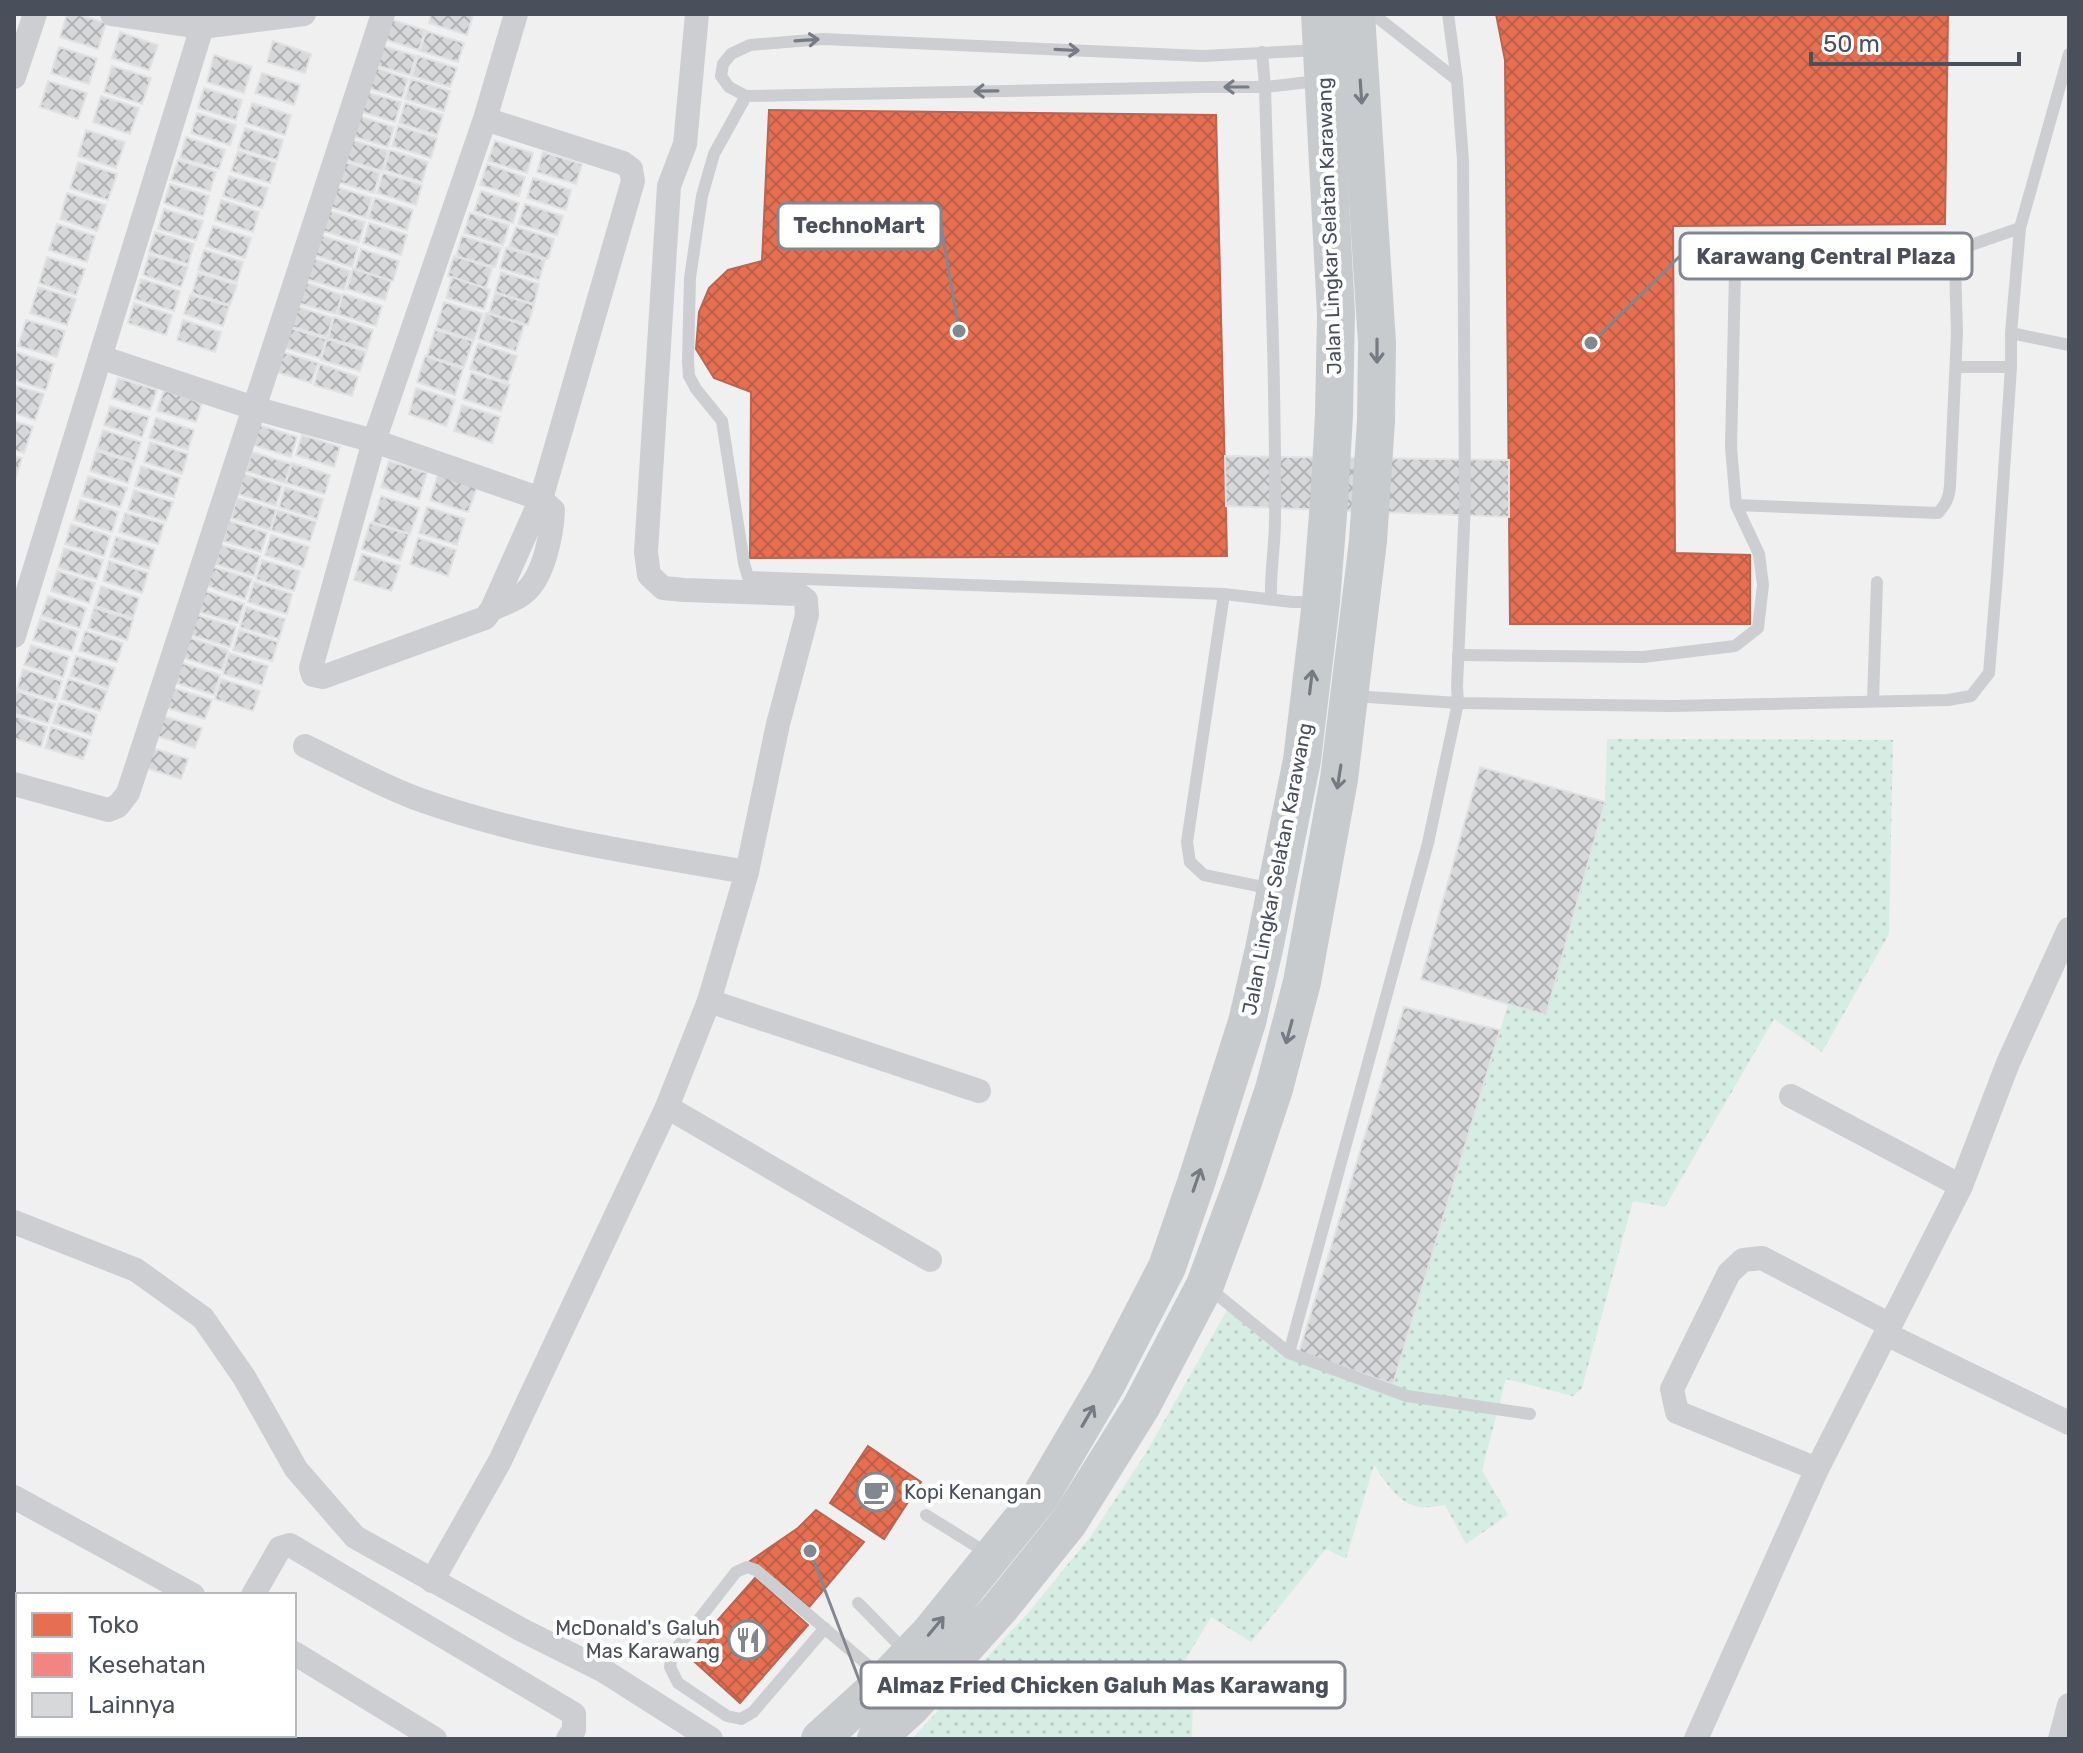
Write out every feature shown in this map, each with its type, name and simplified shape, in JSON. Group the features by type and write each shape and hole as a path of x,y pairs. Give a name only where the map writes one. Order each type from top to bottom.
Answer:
{"main road":[{"name":"Jalan Lingkar Selatan Karawang","path":"876,1739 911,1707 1000,1608 1069,1522 1141,1407 1205,1285 1269,1104 1302,982 1339,779 1368,541 1376,421 1377,343 1356,14"},
{"name":"Jalan Lingkar Selatan Karawang","path":"820,1739 897,1668 993,1557 1040,1497 1107,1383 1167,1267 1247,1022 1302,760 1321,602 1334,415 1336,313 1322,48"}],"street":[{"path":"14,77 35,14"},
{"path":"112,14 163,18 202,27 304,14"},
{"path":"14,784 108,810 118,806 128,793 383,14"},
{"path":"485,119 623,163 631,169 633,181 541,499 492,609 485,618 323,677 313,675 311,668 374,441 485,119 516,14"},
{"path":"432,1581 500,1461 667,1107 709,1001 747,872 778,724 807,615 806,600 798,594 663,588 649,575 646,552 669,186 685,144 697,14"},
{"path":"14,636 202,27"},
{"path":"100,357 254,408 374,441 541,499"},
{"path":"305,746 414,798 518,829 596,847 747,872"},
{"path":"1696,1739 1817,1469 1961,1186 2008,1063 2069,929"},
{"path":"709,1001 979,1091"},
{"path":"1791,1096 1961,1186"},
{"path":"667,1107 930,1260"},
{"path":"14,1222 136,1270 203,1318 244,1377 296,1469 355,1537 522,1630 604,1671 711,1739"},
{"path":"1817,1469 1677,1412 1672,1389 1729,1273 1743,1260 1762,1258 1888,1330 2069,1423"},
{"path":"14,1497 189,1593"},
{"path":"254,1593 280,1548 290,1545 574,1714 574,1730 568,1739"},
{"path":"296,1654 435,1739"},
{"path":"2060,1739 2069,1705"}],"lane":[{"path":"1373,14 1457,80"},
{"path":"1289,1353 1428,843 1458,703 1465,503 1463,161 1448,14"},
{"path":"823,39 1203,56 1322,48 1265,87 746,96 729,87 721,76 723,64 731,54 750,45 823,39"},
{"path":"1262,52 1275,441 1271,599"},
{"path":"1350,696 1458,703 1672,706 1948,700 1971,696 1989,673 2020,228 2069,54"},
{"path":"746,96 714,154 702,196 690,278 688,361 689,376 696,389 722,421 748,577 1224,594 1321,602"},
{"path":"1458,655 1643,657 1735,646 1758,628 1763,585 1759,554 1736,505 1731,447 1735,273 1748,257 1763,248 1948,253 2020,228"},
{"path":"1736,505 1938,513 1949,500 1957,333 1955,265 1948,253"},
{"path":"2011,333 2069,345"},
{"path":"1956,367 2011,367"},
{"path":"1873,700 1877,582"},
{"path":"1224,594 1187,842 1190,862 1204,875 1277,890"},
{"path":"1205,1285 1289,1353 1407,1396 1530,1414"},
{"path":"926,1515 993,1557"},
{"path":"825,1628 753,1712 741,1719 727,1716 678,1683 670,1667 672,1654 736,1572 747,1567 756,1570 825,1628 897,1668"},
{"path":"858,1603 897,1668"}],"shaded area":[{"path":"16,1688 16,1737 103,1739 14,1739"}],"green space":[{"path":"1607,739 1893,740 1889,934 1822,1052 1774,1019 1665,1207 1633,1201 1582,1388 1573,1396 1506,1379 1482,1470 1508,1515 1466,1544 1445,1505 1412,1505 1393,1491 1374,1465 1346,1559 1326,1549 1251,1642 1211,1617 1172,1682 1193,1693 1192,1739 912,1739 1028,1613 1091,1536 1146,1453 1230,1305 1289,1353 1392,1390 1508,1004 1546,1015 1605,802"},
{"path":"14,1606 16,1688 14,1690"},
{"path":"101,1737 264,1739 103,1739"}],"building: Toko":[{"path":"1496,14 1948,14 1945,224 1673,226 1675,553 1750,555 1750,624 1510,624 1505,60"},
{"path":"769,110 1216,115 1227,556 750,558 751,392 714,378 696,349 699,312 709,288 728,270 762,261"},
{"name":"Kopi Kenangan","path":"868,1446 921,1482 884,1539 830,1503"},
{"path":"816,1510 864,1542 809,1607 750,1561 798,1528"},
{"name":"McDonald's Galuh Mas Karawang","path":"755,1578 808,1625 740,1703 687,1655"}],"building: Kesehatan":[{"path":"38,1737 85,1739 40,1739"}],"building: Lainnya":[{"path":"67,14 106,23 98,49 60,37"},
{"path":"431,14 473,15 467,35 429,23"},
{"path":"386,18 425,30 419,50 380,38"},
{"path":"426,31 464,43 458,62 420,51"},
{"path":"120,32 158,45 149,70 112,58"},
{"path":"273,41 311,54 305,73 267,62"},
{"path":"377,44 416,56 410,75 371,64"},
{"path":"59,47 97,59 89,84 51,73"},
{"path":"214,55 252,67 244,93 207,82"},
{"path":"418,56 457,68 450,87 412,76"},
{"path":"112,66 151,78 142,104 104,92"},
{"path":"370,66 408,79 402,98 364,87"},
{"path":"262,73 300,85 294,105 255,93"},
{"path":"411,79 450,91 444,111 405,99"},
{"path":"48,81 87,93 78,119 40,107"},
{"path":"204,88 242,100 236,120 198,108"},
{"path":"362,91 401,102 395,122 356,110"},
{"path":"101,96 139,108 130,134 93,122"},
{"path":"252,103 291,115 285,135 246,123"},
{"path":"405,103 443,115 437,135 399,123"},
{"path":"197,113 236,125 230,145 191,133"},
{"path":"355,115 394,127 388,147 349,135"},
{"path":"398,126 437,138 431,158 392,146"},
{"path":"245,128 283,140 277,160 238,148"},
{"path":"86,130 125,142 116,168 78,156"},
{"path":"186,137 225,150 219,169 180,158"},
{"path":"349,139 388,151 382,171 343,159"},
{"path":"495,141 533,153 527,173 488,161"},
{"path":"390,150 428,162 422,182 384,170"},
{"path":"238,151 276,163 270,183 231,171"},
{"path":"543,152 582,164 576,184 537,172"},
{"path":"178,160 216,172 210,191 171,180"},
{"path":"341,161 380,173 374,193 335,181"},
{"path":"78,162 117,174 108,200 70,188"},
{"path":"487,164 525,177 519,196 480,185"},
{"path":"383,173 422,185 416,205 377,193"},
{"path":"229,176 268,188 262,208 223,196"},
{"path":"533,178 571,190 566,210 527,198"},
{"path":"170,184 209,196 203,216 164,203"},
{"path":"333,186 372,198 366,218 327,206"},
{"path":"481,191 519,203 513,223 474,211"},
{"path":"67,193 106,205 97,231 60,219"},
{"path":"375,198 413,210 407,230 368,218"},
{"path":"221,200 259,212 253,232 215,220"},
{"path":"525,204 563,216 557,235 518,224"},
{"path":"164,209 203,221 196,240 158,229"},
{"path":"326,210 365,222 359,242 320,230"},
{"path":"470,213 509,225 503,245 464,233"},
{"path":"369,223 407,235 401,255 363,243"},
{"path":"57,224 95,236 87,262 49,250"},
{"path":"213,226 251,238 245,258 206,246"},
{"path":"516,227 554,239 548,259 509,247"},
{"path":"155,232 194,244 188,264 149,252"},
{"path":"320,235 358,247 352,267 314,255"},
{"path":"462,236 501,248 495,267 456,256"},
{"path":"506,248 545,260 539,280 500,268"},
{"path":"361,249 399,261 393,281 355,269"},
{"path":"204,250 243,262 237,282 198,270"},
{"path":"149,255 188,267 181,287 143,275"},
{"path":"454,256 492,268 486,288 448,276"},
{"path":"47,257 85,269 76,295 39,283"},
{"path":"312,258 350,271 344,290 306,279"},
{"path":"353,269 391,281 385,300 347,289"},
{"path":"501,272 539,284 534,304 495,292"},
{"path":"198,273 237,285 230,305 192,293"},
{"path":"452,277 490,290 484,309 446,298"},
{"path":"141,279 180,291 174,311 135,299"},
{"path":"304,282 342,295 336,314 298,303"},
{"path":"38,287 76,299 67,325 30,313"},
{"path":"495,293 534,305 528,325 489,313"},
{"path":"343,294 382,306 376,326 337,314"},
{"path":"190,295 229,306 223,326 184,314"},
{"path":"444,302 483,314 474,340 436,328"},
{"path":"134,303 172,315 166,335 128,323"},
{"path":"295,306 333,318 327,337 289,326"},
{"path":"486,313 524,325 516,351 478,339"},
{"path":"334,317 373,330 367,349 328,338"},
{"path":"26,320 65,331 57,357 18,346"},
{"path":"183,320 221,332 215,352 177,340"},
{"path":"287,327 326,339 320,358 281,347"},
{"path":"435,330 473,341 464,367 427,356"},
{"path":"327,339 366,352 360,371 321,360"},
{"path":"478,343 517,356 508,382 470,369"},
{"path":"279,351 318,363 311,383 273,371"},
{"path":"16,352 54,364 46,390 14,380"},
{"path":"425,356 463,369 455,395 417,382"},
{"path":"320,364 358,377 352,396 314,385"},
{"path":"471,373 510,385 501,411 463,399"},
{"path":"118,378 157,390 150,410 112,398"},
{"path":"14,385 44,394 35,420 14,413"},
{"path":"416,388 455,400 446,426 409,414"},
{"path":"164,390 202,403 196,422 157,411"},
{"path":"462,405 500,417 492,443 454,431"},
{"path":"110,406 149,417 142,437 104,425"},
{"path":"156,418 194,430 188,450 149,438"},
{"path":"14,421 33,427 24,453 14,450"},
{"path":"259,425 297,437 291,457 253,445"},
{"path":"103,430 141,442 135,461 97,449"},
{"path":"302,435 340,447 334,467 296,455"},
{"path":"150,442 188,454 182,474 144,462"},
{"path":"96,451 134,463 128,483 90,471"},
{"path":"252,452 291,464 285,483 246,471"},
{"path":"14,456 22,458 14,483"},
{"path":"1225,456 1509,460 1509,517 1226,506"},
{"path":"389,461 427,473 419,499 381,487"},
{"path":"292,463 330,475 325,494 286,483"},
{"path":"141,466 180,478 174,497 135,486"},
{"path":"244,474 282,486 276,506 238,494"},
{"path":"438,474 477,487 468,512 430,500"},
{"path":"88,476 127,488 120,507 82,496"},
{"path":"285,487 323,499 317,519 279,507"},
{"path":"134,490 173,502 166,521 128,510"},
{"path":"381,496 419,508 410,534 373,522"},
{"path":"237,498 276,510 270,530 231,518"},
{"path":"80,500 118,512 112,532 74,520"},
{"path":"427,507 465,519 457,545 419,533"},
{"path":"277,510 316,522 310,541 271,530"},
{"path":"125,513 164,524 158,544 119,532"},
{"path":"229,521 267,533 261,552 223,541"},
{"path":"370,523 409,534 400,560 362,549"},
{"path":"71,524 110,536 104,556 65,544"},
{"path":"271,535 309,547 303,567 265,555"},
{"path":"116,537 155,549 149,569 110,557"},
{"path":"418,538 456,550 448,576 410,564"},
{"path":"221,545 260,556 254,576 215,564"},
{"path":"64,548 103,560 97,579 58,568"},
{"path":"362,554 400,566 391,591 354,580"},
{"path":"262,560 300,571 294,591 256,579"},
{"path":"109,561 148,573 142,593 103,581"},
{"path":"213,567 252,579 245,599 207,586"},
{"path":"57,571 95,583 89,603 51,591"},
{"path":"254,582 292,594 287,614 248,602"},
{"path":"101,586 139,598 133,618 95,606"},
{"path":"205,591 244,604 238,623 199,612"},
{"path":"48,596 86,608 80,628 41,616"},
{"path":"246,607 285,619 279,639 240,627"},
{"path":"94,608 133,620 127,640 88,628"},
{"path":"197,615 236,627 230,647 191,635"},
{"path":"40,619 78,632 72,651 33,640"},
{"path":"239,630 278,642 272,661 233,650"},
{"path":"85,631 123,643 117,662 79,651"},
{"path":"190,638 228,650 222,670 184,658"},
{"path":"31,645 69,657 63,677 24,665"},
{"path":"229,653 268,666 262,685 223,674"},
{"path":"76,656 115,668 108,688 70,676"},
{"path":"182,663 220,675 214,695 176,683"},
{"path":"23,669 62,681 56,700 17,689"},
{"path":"68,679 107,691 100,711 62,699"},
{"path":"221,679 260,691 253,711 215,699"},
{"path":"173,688 212,700 205,719 167,708"},
{"path":"16,691 55,704 48,723 14,713"},
{"path":"59,703 97,715 91,735 53,723"},
{"path":"14,716 47,727 41,747 14,738"},
{"path":"163,716 202,728 195,748 157,736"},
{"path":"51,727 90,740 83,759 45,748"},
{"path":"149,747 188,759 181,779 143,767"},
{"path":"1480,767 1605,802 1546,1015 1421,979"},
{"path":"1404,1007 1500,1030 1393,1384 1299,1352"}],"waterway":[{"path":"236,1737 239,1739"}],"place":[{"name":"TechnoMart","path":"959,331"},
{"name":"Karawang Central Plaza","path":"1591,343"},
{"name":"Kopi Kenangan","path":"876,1492"},
{"name":"Almaz Fried Chicken Galuh Mas Karawang","path":"810,1551"},
{"name":"McDonald's Galuh Mas Karawang","path":"748,1640"}]}
